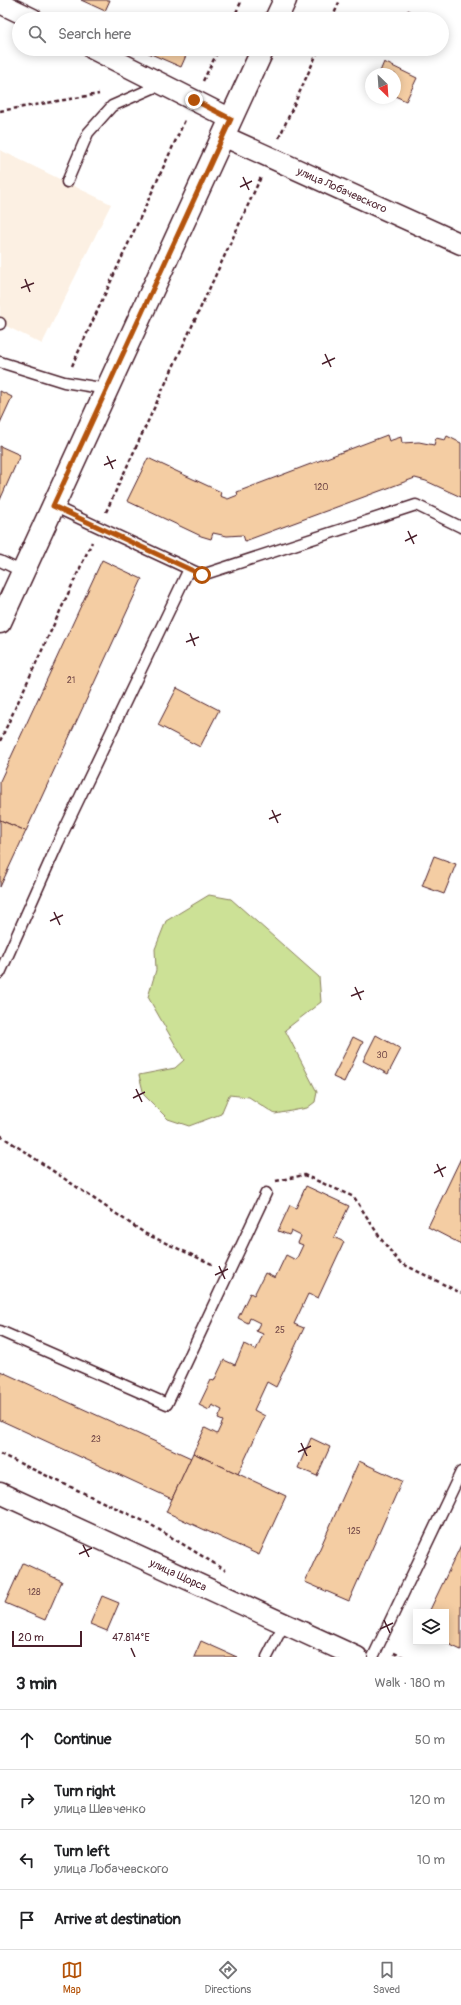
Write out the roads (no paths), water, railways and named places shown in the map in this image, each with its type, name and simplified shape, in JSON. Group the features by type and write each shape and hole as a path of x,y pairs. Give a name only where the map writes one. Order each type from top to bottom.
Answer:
{"street":[{"path":"279,12 285,0"},
{"path":"0,3 19,12"},
{"name":"улица Лобачевского","path":"107,56 194,100 227,127 270,157 461,244"},
{"path":"0,622 260,56"},
{"name":"улица Щорса","path":"0,1493 357,1657"}],"lane":[{"path":"67,182 88,133 112,106 162,84"},
{"path":"0,362 64,382 107,389"},
{"path":"53,506 202,575 416,506 461,527"},
{"path":"0,561 23,572"},
{"path":"0,973 58,843 189,569"},
{"path":"0,1331 168,1404 266,1193"},
{"path":"373,1657 461,1472"},
{"path":"267,1657 284,1624"}]}
